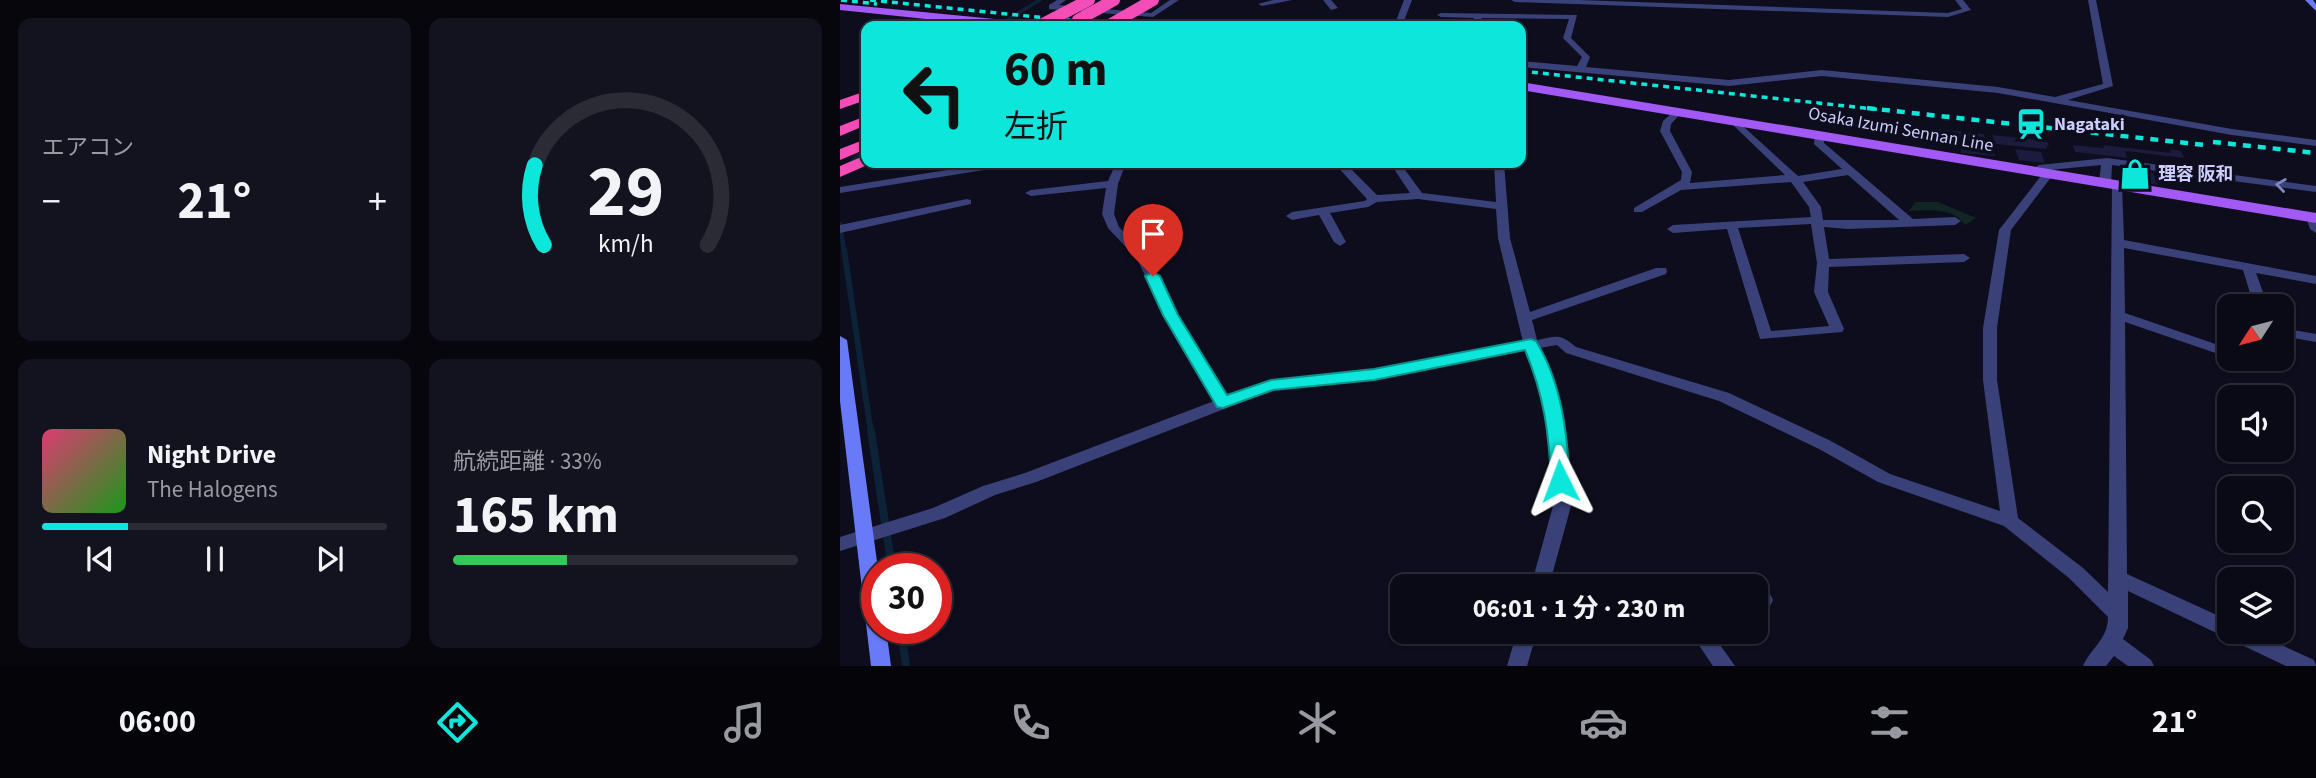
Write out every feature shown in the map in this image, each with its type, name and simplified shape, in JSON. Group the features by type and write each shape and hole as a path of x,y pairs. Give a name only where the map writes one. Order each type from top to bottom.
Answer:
{"highway":[{"path":"1049,21 1089,0"},
{"path":"1076,21 1114,0"},
{"path":"1095,21 1132,0"},
{"path":"1117,21 1153,0"},
{"path":"840,105 861,97"},
{"path":"840,117 861,108"},
{"path":"840,131 861,122"},
{"path":"840,142 861,133"},
{"path":"840,155 861,146"},
{"path":"840,172 861,162"}],"main road":[{"path":"840,7 972,21"},
{"name":"Osaka Izumi Sennan Line","path":"1526,87 2112,184 2315,221"}],"street":[{"path":"1062,0 1052,7 1153,15 1175,0"},
{"path":"1262,4 1288,0"},
{"path":"1327,0 1334,8"},
{"path":"1400,21 1408,0"},
{"path":"1515,0 1948,15 1966,10 1959,0"},
{"path":"1521,16 1527,0"},
{"path":"2051,101 2108,86 2092,0"},
{"path":"1441,15 1574,17 1567,38 1586,57 1580,70"},
{"path":"1477,21 1479,16"},
{"path":"1526,65 1729,83 1822,73 1998,90 2232,132 2316,143"},
{"path":"1638,210 1681,187 1686,181 1687,172 1665,131 1666,123 1678,111"},
{"path":"1731,224 1765,336 1837,329 1821,292 1822,263 1815,207 1794,179 1734,121"},
{"path":"1819,135 1819,144 1909,222"},
{"path":"2093,666 2118,628 2118,243 2107,161"},
{"path":"2025,170 2107,161 2316,189"},
{"path":"840,190 978,168"},
{"path":"1119,168 1112,184 1108,214 1114,228 1143,257 1171,315 1223,402"},
{"path":"1344,168 1374,199"},
{"path":"1398,168 1418,196"},
{"path":"1499,168 1504,238 1531,344 1546,379 1558,431 1562,506 1543,574"},
{"path":"1681,187 1794,179 1850,171"},
{"path":"2010,521 1990,380 1990,328 2005,230 2048,174"},
{"path":"1031,193 1112,184"},
{"path":"1292,216 1368,204 1374,199 1418,196 1502,206"},
{"path":"840,229 967,202"},
{"path":"1324,211 1340,242"},
{"path":"1673,229 1817,221 1955,221"},
{"path":"2118,243 2316,280"},
{"path":"1822,263 1964,258"},
{"path":"2248,267 2257,294"},
{"path":"1524,318 1661,271"},
{"path":"2118,315 2217,349"},
{"path":"2294,334 2316,338"},
{"path":"840,340 844,401 881,666"},
{"path":"840,544 939,513 989,490 1030,478 1271,385 1374,374 1531,344 1560,341 1572,350 1694,386 1825,445 1884,478 2010,521 2076,573 2116,612"},
{"path":"2118,578 2217,624"},
{"path":"2111,642 2144,666"},
{"path":"1517,666 1523,644"},
{"path":"1709,644 1725,666"},
{"path":"2259,644 2307,666"}],"green space":[{"path":"1915,202 1938,202 1976,218 1965,225 1947,212 1909,211"}],"building":[{"path":"1915,127 1984,134 1986,142 1916,134"},
{"path":"1992,135 2047,141 2049,146 2046,146 2047,149 1996,144"},
{"path":"1960,143 1992,145 1995,156 1961,153"},
{"path":"2073,145 2104,148 2103,145 2171,153 2170,149 2181,151 2184,158 2125,151 2127,158 2075,152"},
{"path":"2015,149 2041,152 2045,163 2019,160"},
{"path":"2125,170 2153,173 2158,185 2130,181"}],"waterway":[{"path":"1005,21 1040,0"},
{"path":"840,173 861,154"},
{"path":"840,224 844,251"},
{"path":"844,249 871,433"},
{"path":"871,431 890,553"},
{"path":"903,644 906,666"}],"railway":[{"path":"841,0 877,4"},
{"path":"870,0 1076,21"},
{"path":"1526,72 1883,110"},
{"path":"1867,108 2205,145"},
{"path":"2213,142 2316,153"}],"place":[{"name":"Nagataki","path":"2031,124"},
{"name":"理容 阪和","path":"2135,174"}],"route":[{"path":"1153,276 1171,315 1223,402 1271,385 1374,374 1531,344 1546,379 1558,431 1560,481"}]}
